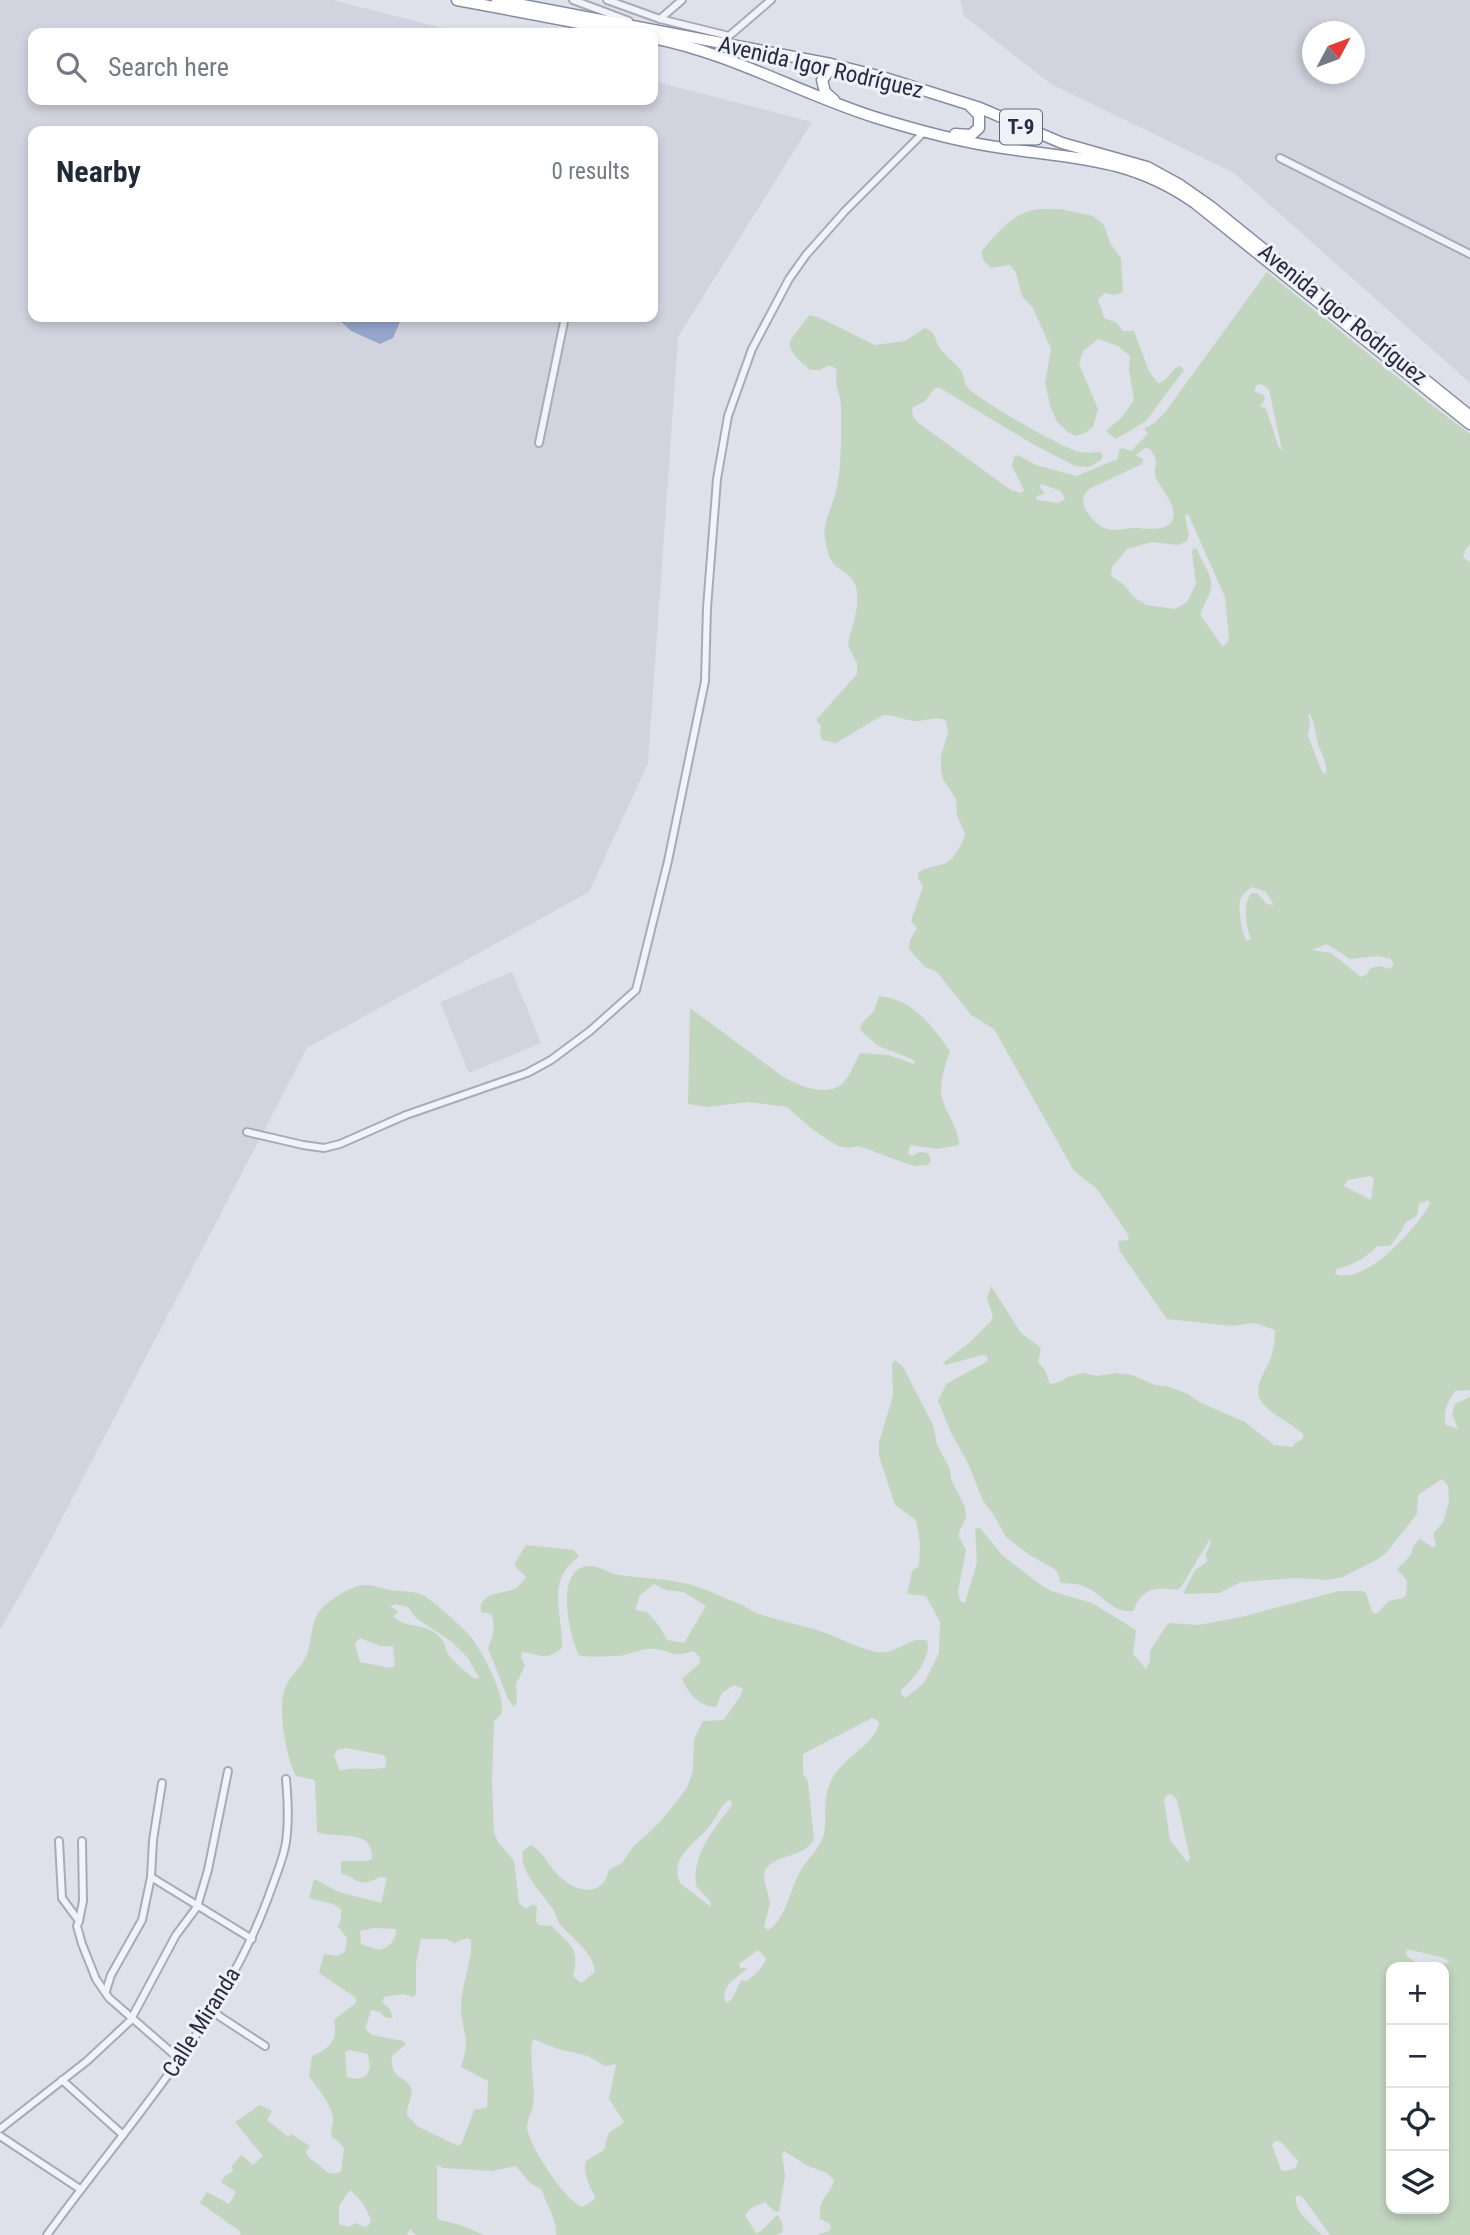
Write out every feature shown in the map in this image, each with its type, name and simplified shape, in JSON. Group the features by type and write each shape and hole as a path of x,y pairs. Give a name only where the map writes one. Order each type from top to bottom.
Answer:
{"highway":[{"path":"457,0 605,28"},
{"name":"Avenida Igor Rodríguez","path":"497,0 625,28"},
{"name":"Avenida Igor Rodríguez","path":"658,35 843,67 968,104 1062,142 1147,167 1210,206 1470,416"},
{"name":"Avenida Igor Rodríguez","path":"658,36 732,61 842,106 913,128 967,142 1085,158 1136,170 1195,203 1470,424"},
{"path":"842,106 825,92 822,80 829,71 843,67"},
{"name":"T-9","path":"913,128 971,135 979,128 980,119 968,104"}],"street":[{"path":"573,0 638,28"},
{"path":"607,0 660,19 729,36 771,0"},
{"path":"660,19 682,0"},
{"path":"247,1132 303,1145 324,1147 340,1144 406,1115 527,1073 551,1060 590,1031 636,990 668,861 705,681 707,608 715,506 719,461 728,416 752,349 794,271 845,211 925,131"},
{"path":"1280,158 1470,254"},
{"path":"539,443 564,322"},
{"path":"0,2129 87,2061 132,2018 176,1935 197,1907 208,1870 228,1771"},
{"name":"Calle Miranda","path":"47,2235 156,2093 213,2009 252,1939 286,1846 289,1819 286,1779"},
{"path":"106,1991 111,1975 142,1920 151,1877 153,1840 162,1783"},
{"path":"59,1841 62,1898 79,1921"},
{"path":"82,1841 83,1901 77,1926 96,1979 109,1998 178,2059"},
{"path":"151,1877 252,1939"},
{"path":"213,2009 219,2016 265,2046"},
{"path":"62,2080 123,2135"},
{"path":"0,2136 80,2189"}],"shaded area":[{"path":"0,0 332,0 443,28 28,28 28,105 658,105 658,82 812,122 678,337 648,763 589,892 307,1048 46,1549 0,1630"},
{"path":"960,0 1470,0 1470,383 1234,173 1051,84 964,16"},
{"path":"512,972 541,1043 469,1073 440,1002"}],"green space":[{"path":"1060,209 1093,216 1104,225 1110,243 1121,258 1123,292 1115,295 1105,293 1098,299 1104,318 1117,323 1123,331 1134,331 1149,371 1158,383 1180,366 1184,370 1146,421 1116,439 1106,431 1122,417 1134,400 1129,370 1130,356 1118,346 1098,339 1083,351 1079,364 1098,409 1093,427 1076,436 1068,432 1057,422 1051,408 1045,384 1051,349 1033,308 1022,296 1016,273 1010,265 991,268 984,261 981,252 1004,227 1025,212"},
{"path":"1267,272 1470,434 1470,545 1463,558 1470,562 1470,1390 1455,1391 1445,1416 1446,1425 1458,1429 1452,1414 1455,1404 1470,1397 1470,2235 1330,2235 1304,2199 1296,2196 1300,2212 1322,2235 816,2235 829,2231 831,2227 820,2219 820,2211 834,2180 827,2173 808,2166 784,2151 782,2155 785,2176 779,2212 765,2202 751,2208 745,2215 756,2233 777,2215 783,2227 782,2232 777,2235 556,2235 555,2223 542,2190 529,2182 516,2166 492,2171 443,2168 437,2165 437,2219 484,2235 416,2235 410,2229 407,2235 240,2235 241,2232 200,2203 207,2192 229,2204 236,2192 221,2182 233,2171 232,2166 241,2155 253,2165 263,2156 235,2122 260,2105 272,2111 267,2120 288,2137 291,2134 310,2146 306,2152 311,2160 329,2173 341,2172 344,2148 332,2138 331,2110 309,2076 312,2056 330,2044 335,2031 335,2019 356,2003 356,1998 319,1973 324,1954 337,1956 345,1952 347,1938 338,1927 341,1909 333,1904 309,1898 314,1879 339,1892 381,1903 387,1878 380,1877 363,1882 341,1873 341,1861 372,1859 371,1849 367,1842 353,1836 317,1832 315,1780 296,1776 292,1768 286,1745 282,1707 285,1688 303,1662 318,1614 326,1604 342,1594 364,1585 422,1595 460,1626 480,1651 497,1685 502,1706 501,1714 494,1721 494,1833 514,1861 519,1903 526,1909 533,1904 537,1907 536,1921 539,1925 552,1926 569,1943 575,1959 573,1976 581,1983 595,1972 591,1958 561,1926 554,1911 528,1875 522,1859 523,1851 531,1845 561,1878 575,1887 589,1890 601,1885 609,1870 622,1863 633,1847 660,1822 687,1788 693,1771 694,1739 703,1721 724,1720 743,1689 734,1685 722,1693 716,1707 700,1702 691,1694 682,1679 700,1663 700,1658 694,1651 677,1654 651,1649 618,1656 579,1655 568,1619 568,1590 571,1578 577,1570 592,1566 619,1575 688,1584 708,1590 756,1613 817,1630 872,1651 889,1651 915,1640 927,1641 924,1661 901,1690 905,1698 924,1683 939,1653 940,1622 926,1596 907,1594 912,1571 919,1566 917,1524 915,1519 895,1505 879,1456 879,1442 893,1396 892,1364 895,1360 903,1367 933,1425 937,1445 965,1507 966,1518 959,1532 966,1550 958,1592 960,1601 965,1603 977,1562 975,1529 980,1528 1003,1556 1041,1585 1051,1591 1092,1603 1136,1630 1133,1654 1146,1669 1150,1661 1150,1651 1170,1623 1198,1625 1241,1617 1339,1591 1366,1593 1372,1612 1376,1614 1389,1601 1406,1595 1407,1581 1397,1569 1411,1555 1413,1546 1420,1539 1432,1547 1436,1546 1433,1533 1443,1523 1449,1501 1448,1486 1442,1479 1418,1495 1417,1514 1386,1553 1343,1577 1328,1580 1296,1578 1241,1582 1219,1593 1183,1594 1195,1570 1207,1562 1206,1553 1210,1539 1181,1587 1177,1590 1162,1588 1150,1591 1140,1598 1133,1611 1118,1609 1090,1589 1061,1583 1056,1570 1006,1537 983,1501 938,1401 946,1384 988,1361 987,1356 982,1355 946,1365 943,1363 991,1321 993,1317 987,1299 991,1286 1021,1333 1041,1348 1038,1362 1045,1370 1050,1384 1082,1373 1097,1376 1116,1373 1132,1375 1188,1394 1201,1403 1245,1422 1274,1445 1293,1447 1303,1439 1303,1434 1263,1404 1258,1392 1272,1355 1275,1330 1255,1323 1232,1326 1167,1319 1119,1250 1118,1241 1128,1240 1129,1236 1097,1189 1074,1171 994,1029 971,1015 937,972 925,967 909,949 910,940 917,928 911,921 923,886 918,873 949,861 958,850 965,834 957,815 956,799 941,771 941,756 948,733 946,721 936,718 913,721 883,715 836,743 822,740 821,726 816,720 857,674 857,663 848,646 857,594 852,578 831,560 825,539 827,520 837,487 840,456 841,406 837,369 829,365 820,370 810,370 793,354 790,343 809,315 875,345 905,341 925,328 933,334 942,351 960,369 966,385 974,393 1055,442 1079,452 1100,452 1103,456 1089,467 1075,466 940,388 935,388 925,401 912,408 917,422 1011,490 1021,493 1024,490 1012,466 1014,457 1018,455 1036,465 1076,476 1118,459 1119,450 1122,448 1131,451 1148,434 1144,429 1166,411","holes":["1259,384 1269,390 1282,450 1266,409 1260,406 1265,399 1264,395 1255,392 1255,387","1145,448 1150,449 1156,462 1156,478 1173,508 1171,523 1162,528 1150,529 1114,530 1100,525 1084,507 1083,497 1089,489 1142,464 1143,459 1136,455","1041,484 1061,491 1065,499 1059,503 1037,500 1036,496 1045,494","1188,514 1225,597 1229,640 1223,647 1201,616 1211,584 1197,549 1193,548 1192,553 1196,584 1187,602 1175,609 1147,605 1111,576 1112,567 1127,549 1152,542 1178,545 1187,541 1189,535 1185,516","1308,714 1313,722 1325,763 1326,774 1322,772 1308,736","1252,887 1266,892 1274,905 1267,904 1257,893 1252,893 1247,902 1246,915 1251,939 1247,941 1242,928 1240,901","1327,944 1350,959 1378,956 1391,959 1394,965 1390,969 1381,966 1371,968 1361,977 1331,953 1312,950","1370,1176 1374,1178 1371,1200 1344,1186 1348,1180","1428,1200 1430,1204 1414,1227 1389,1252 1361,1272 1335,1274 1337,1269 1359,1260 1377,1246 1390,1246 1406,1222 1417,1216 1419,1204","654,1584 666,1590 684,1592 706,1606 684,1643 667,1640 647,1612 635,1610 640,1595","396,1604 408,1607 416,1618 452,1642 468,1658 479,1678 473,1678 454,1662 442,1640 434,1632 397,1620 393,1616 398,1612 390,1607","360,1638 380,1646 393,1646 395,1666 390,1668 360,1662 355,1644","872,1718 877,1720 879,1724 870,1740 833,1777 826,1798 822,1839 797,1877 779,1920 768,1930 764,1927 770,1903 764,1879 765,1869 777,1860 798,1853 814,1839 808,1781 803,1774 803,1754","346,1748 383,1755 386,1758 386,1767 340,1771 334,1755 337,1750","1170,1794 1177,1800 1190,1858 1187,1862 1170,1840 1164,1800 1165,1796","729,1800 732,1802 731,1807 705,1844 697,1864 696,1886 710,1901 711,1907 680,1883 678,1866 685,1852 709,1827","374,1928 396,1929 394,1940 379,1950 361,1944 360,1931","467,1938 471,1940 462,1998 461,2016 466,2045 461,2067 488,2081 487,2107 474,2110 462,2143 458,2146 417,2126 407,2115 411,2088 396,2074 392,2064 392,2056 406,2044 403,2041 372,2035 365,2029 371,2010 380,2012 386,2018 393,2018 389,2008 382,2002 384,1997 403,1994 413,1997 416,1994 416,1963 421,1939 446,1939 454,1943","758,1950 766,1958 755,1974 746,1981 741,1980 732,1999 726,2003 724,1997 727,1987 747,1968 740,1968 739,1964","533,2039 558,2049 588,2056 605,2066 616,2064 609,2099 624,2122 610,2132 604,2150 586,2161 587,2180 595,2196 594,2200 582,2207 558,2184 540,2158 529,2135 527,2124 534,2097 531,2055","350,2050 368,2054 370,2068 366,2076 357,2079 347,2077 345,2052","1275,2141 1281,2142 1298,2161 1296,2168 1281,2170 1272,2145","350,2190 363,2204 371,2221 364,2227 356,2223 348,2227 339,2224 339,2206"]},
{"path":"879,996 902,1002 912,1008 929,1023 950,1051 941,1091 959,1145 937,1149 910,1145 908,1154 912,1156 920,1152 928,1153 931,1160 928,1165 915,1166 859,1146 838,1146 813,1130 787,1107 748,1102 707,1107 688,1104 690,1008 782,1076 813,1089 830,1090 844,1082 860,1053 888,1055 914,1064 912,1059 878,1046 860,1030 862,1023 874,1011"},
{"path":"526,1545 574,1550 579,1557 562,1576 559,1586 562,1648 547,1656 522,1652 525,1666 516,1684 517,1702 514,1707 508,1699 488,1648 493,1631 493,1618 491,1614 481,1612 481,1605 488,1597 519,1586 526,1577 515,1563"}],"water":[{"path":"341,322 400,322 393,338 380,344 351,331"}]}
